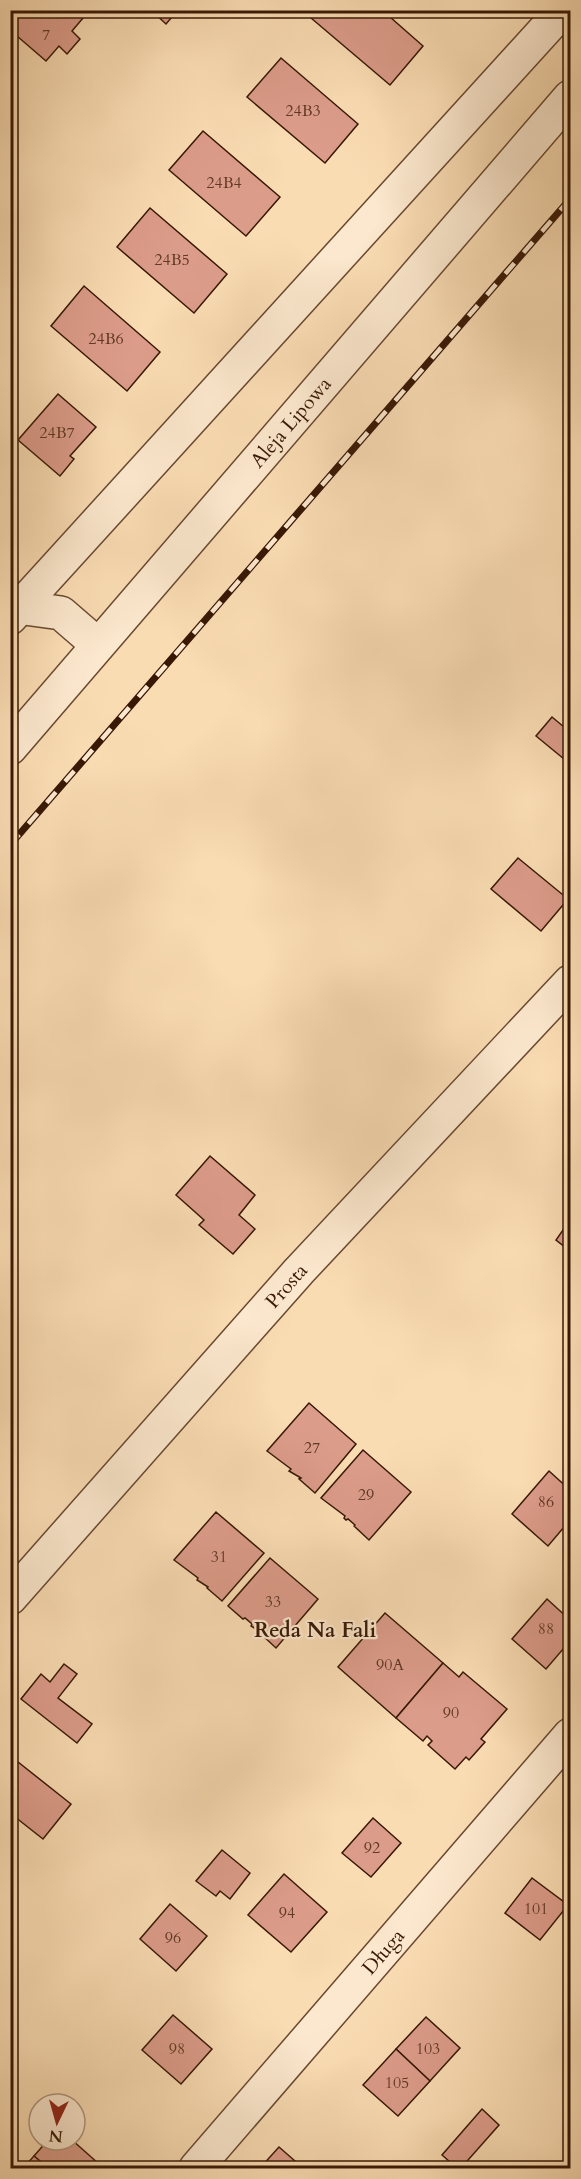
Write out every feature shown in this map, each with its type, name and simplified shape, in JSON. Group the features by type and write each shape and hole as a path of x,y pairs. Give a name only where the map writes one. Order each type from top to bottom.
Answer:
{"street":[{"path":"14,611 563,10"},
{"name":"Aleja Lipowa","path":"10,748 570,97"},
{"path":"14,611 61,613 98,645"},
{"name":"Prosta","path":"10,1598 299,1270 570,982"},
{"name":"Długa","path":"196,2169 570,1735"}],"building":[{"path":"17,10 89,11 72,31 80,39 67,54 59,46 46,61 10,30 10,26 21,14"},
{"path":"151,10 178,10 166,24"},
{"path":"318,10 382,10 423,46 390,85 311,18"},
{"path":"281,58 358,124 325,163 247,97"},
{"path":"203,131 280,197 246,236 169,170"},
{"path":"150,208 227,274 194,313 117,247"},
{"path":"84,286 160,352 127,391 51,326"},
{"path":"58,394 96,427 70,456 74,459 60,476 18,440"},
{"path":"10,511 17,517 10,524"},
{"path":"552,717 570,732 570,751 564,759 536,736"},
{"path":"518,858 568,899 541,931 491,889"},
{"path":"210,1156 255,1195 239,1215 255,1229 233,1254 199,1225 204,1220 176,1195"},
{"path":"570,1220 570,1251 556,1240"},
{"path":"309,1403 356,1444 315,1493 299,1479 301,1478 289,1471 291,1469 267,1451"},
{"path":"363,1450 411,1492 369,1540 355,1525 344,1518 345,1516 321,1498"},
{"path":"549,1471 570,1490 570,1520 548,1546 512,1514"},
{"path":"216,1512 264,1553 222,1601 197,1580 198,1578 174,1560"},
{"path":"270,1558 318,1599 276,1648 262,1633 251,1626 252,1624 228,1606"},
{"path":"547,1599 570,1620 570,1641 546,1669 512,1639"},
{"path":"385,1613 443,1663 396,1718 338,1667"},
{"path":"443,1663 459,1677 463,1672 507,1709 481,1739 485,1742 469,1760 466,1757 455,1769 428,1745 432,1741 427,1736 423,1741 396,1718"},
{"path":"64,1664 77,1674 58,1698 92,1724 77,1743 21,1699 41,1674 50,1682"},
{"path":"13,1758 71,1804 43,1839 10,1813 10,1761"},
{"path":"373,1818 401,1843 371,1877 342,1853"},
{"path":"222,1850 250,1873 230,1899 220,1891 216,1896 196,1881"},
{"path":"284,1874 327,1912 291,1952 248,1915"},
{"path":"532,1878 568,1905 540,1940 505,1913"},
{"path":"170,1904 207,1936 176,1971 140,1939"},
{"path":"173,2015 212,2049 181,2084 142,2050"},
{"path":"426,2017 460,2048 430,2081 396,2049"},
{"path":"396,2049 430,2081 398,2116 363,2085"},
{"path":"482,2109 499,2125 461,2168 457,2168 442,2155"},
{"path":"279,2147 303,2168 260,2168"},
{"path":"38,2152 86,2152 99,2164 95,2168 48,2168 34,2156"},
{"path":"34,2156 48,2168 23,2168"}],"railway":[{"path":"10,845 570,199"}],"district":[{"name":"Reda Na Fali","path":"315,1630"}]}
